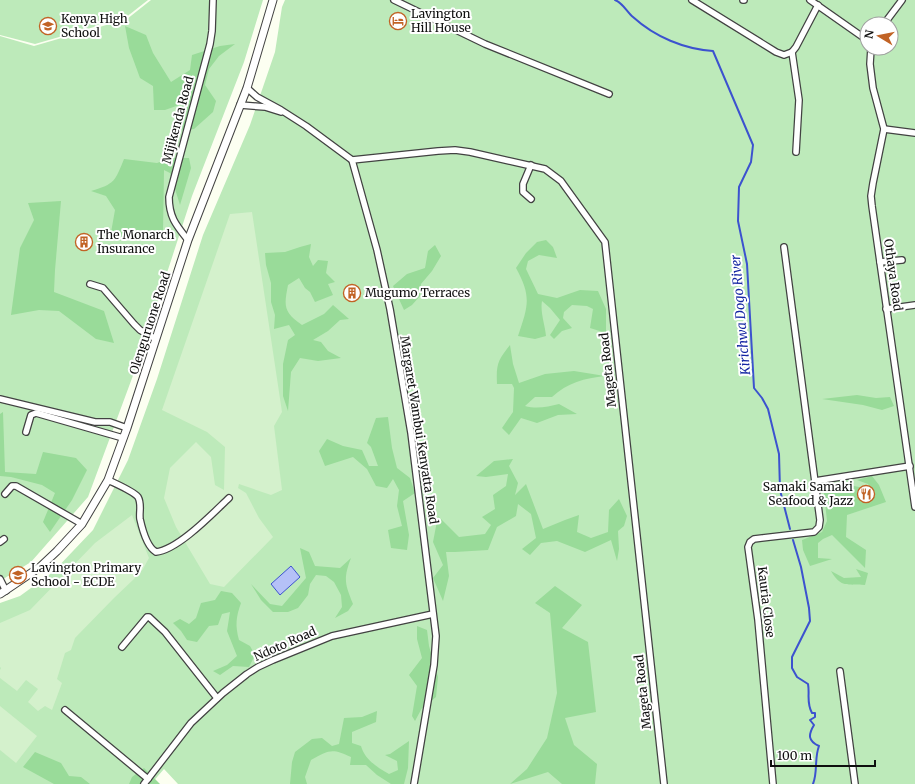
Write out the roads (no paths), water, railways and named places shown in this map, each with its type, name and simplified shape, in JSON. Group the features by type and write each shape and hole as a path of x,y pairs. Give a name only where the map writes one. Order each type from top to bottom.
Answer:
{"street":[{"name":"Mijikenda Road","path":"188,240 171,217 169,197 210,44 213,0"},
{"name":"Olenguruone Road","path":"3,593 40,567 58,551 82,524 108,480 128,428 188,240 247,88 273,0"},
{"path":"394,0 486,44 609,94"},
{"path":"692,0 776,52 784,55 792,52 796,47 818,5"},
{"path":"810,0 859,34"},
{"path":"890,16 902,0"},
{"path":"792,52 799,100 796,152"},
{"name":"Othaya Road","path":"870,56 873,88 884,129 871,196 915,507"},
{"path":"247,88 257,97 323,137 352,160"},
{"path":"240,105 265,107 289,115"},
{"path":"884,129 915,133"},
{"name":"Mageta Road","path":"352,160 455,150 545,169 561,181 605,242 664,784"},
{"name":"Margaret Wambui Kenyatta Road","path":"352,160 377,250 390,309 411,433 436,636 434,665 414,784"},
{"path":"530,199 523,192 522,187 531,165"},
{"name":"Kauria Close","path":"773,784 758,620 748,547 750,542 754,539 814,532 817,529 820,520 784,247"},
{"path":"880,262 902,260"},
{"path":"90,284 103,288 140,330 156,339"},
{"path":"886,309 915,305"},
{"path":"0,399 95,422 110,422 128,428"},
{"path":"26,432 32,415 36,414 123,438"},
{"path":"815,481 910,466"},
{"path":"108,480 137,496 140,503 140,518 148,541 153,550 156,552 166,549 190,535 229,498"},
{"path":"4,494 12,486 16,486 82,524"},
{"path":"0,579 3,593"},
{"name":"Ndoto Road","path":"144,784 191,722 217,698 248,674 273,660 332,636 433,614"},
{"path":"122,647 147,617 149,617 165,632 217,698"},
{"path":"840,671 855,784"},
{"path":"65,710 148,778"}],"water":[{"path":"291,566 300,577 280,595 271,584"}],"waterway":[{"name":"Kirichwa Dogo River","path":"615,0 642,24 660,36 691,48 713,51 753,145 751,162 739,187 738,221 747,264 754,388 768,409 779,454 780,490 790,529"},
{"name":"Kirichwa Dogo River","path":"793,540 801,567 810,621 792,657 792,668 797,677 808,684 809,705 812,713 815,713 815,717 810,720 814,725 810,737 811,740 819,746 813,784"}],"place":[{"name":"Lavington Hill House","path":"398,21"},
{"name":"Kenya High School","path":"48,26"},
{"name":"The Monarch Insurance","path":"84,242"},
{"name":"Mugumo Terraces","path":"352,293"},
{"name":"Samaki Samaki Seafood & Jazz","path":"866,494"},
{"name":"Lavington Primary School - ECDE","path":"18,575"}]}
